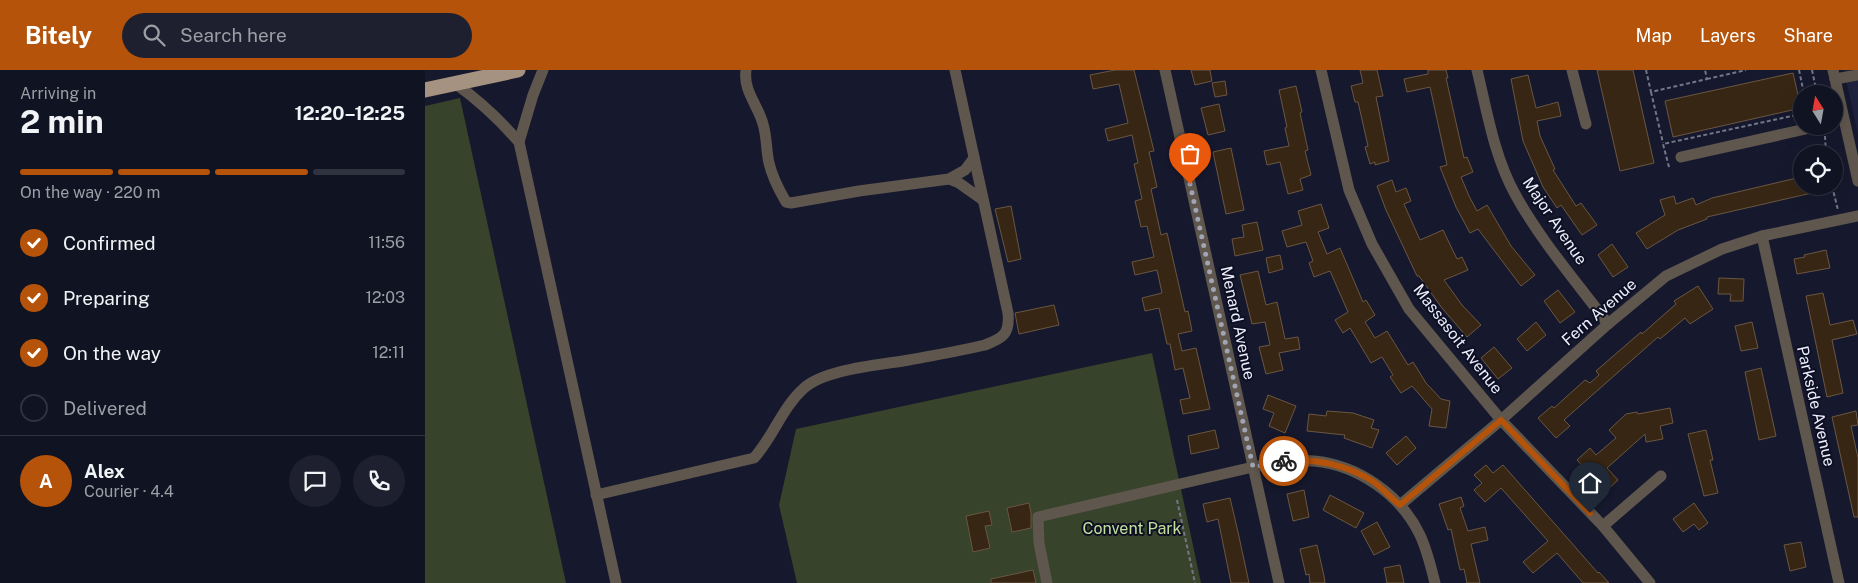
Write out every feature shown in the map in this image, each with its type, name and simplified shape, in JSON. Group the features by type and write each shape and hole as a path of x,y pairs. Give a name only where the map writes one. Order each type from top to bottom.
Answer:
{"main road":[{"path":"425,90 518,70"}],"street":[{"path":"543,70 533,95 519,142 616,583"},
{"path":"746,70 747,91 763,125 773,176 787,202 949,179 965,170 974,158"},
{"path":"596,495 754,458 765,446 798,394 811,382 827,375 961,350 997,340 1005,334 1009,325 1008,313 955,70"},
{"name":"Menard Avenue","path":"1165,70 1279,583"},
{"name":"Massasoit Avenue","path":"1321,70 1349,190 1372,244 1409,308 1501,420 1603,526 1650,583"},
{"name":"Major Avenue","path":"1477,70 1494,141 1514,193 1532,222 1608,324"},
{"path":"1572,70 1586,124"},
{"path":"1834,74 1858,75"},
{"path":"455,84 476,98 497,117 519,142"},
{"path":"1681,157 1793,133"},
{"path":"1836,135 1858,181"},
{"path":"949,179 959,182 983,200"},
{"name":"Fern Avenue","path":"1400,505 1666,276 1721,249 1762,236 1858,216"},
{"name":"Parkside Avenue","path":"1762,236 1839,583"},
{"path":"1047,583 1039,543 1038,517 1253,467 1290,461 1315,461 1348,469 1381,488 1400,505 1420,534 1435,583"},
{"path":"1603,526 1661,476"}],"path":[{"path":"1646,70 1669,166"},
{"path":"1705,70 1707,79"},
{"path":"1651,92 1746,70"},
{"path":"1799,70 1802,85"},
{"path":"1811,70 1815,85"},
{"path":"1663,144 1793,116"},
{"path":"1834,195 1838,210"},
{"path":"1177,500 1195,583"}],"shaded area":[{"path":"1844,70 1858,70 1858,134"}],"green space":[{"path":"460,98 566,583 425,583 425,106"},
{"name":"Convent Park","path":"1152,353 1201,583 797,583 779,505 796,429"}],"building":[{"path":"1115,70 1134,70 1154,151 1149,152 1157,187 1151,189 1161,235 1167,233 1185,312 1188,311 1192,331 1178,334 1182,351 1196,348 1210,409 1183,414 1180,400 1190,398 1183,368 1175,370 1170,344 1167,344 1159,308 1145,311 1142,298 1162,293 1157,270 1135,275 1132,262 1154,257 1147,226 1141,227 1135,201 1142,199 1134,164 1138,163 1132,135 1108,141 1105,129 1128,123 1119,84 1093,89 1090,75"},
{"path":"1191,70 1210,70 1212,81 1195,85"},
{"path":"1360,70 1377,70 1383,96 1376,97 1389,161 1375,165 1375,162 1370,164 1365,147 1368,146 1358,102 1355,102 1351,86 1363,83"},
{"path":"1428,70 1446,70 1448,78 1446,78 1464,158 1467,157 1473,172 1461,177 1469,196 1477,211 1487,205 1511,246 1535,275 1521,286 1478,229 1470,233 1456,207 1440,167 1447,165 1430,87 1407,92 1404,79 1428,74"},
{"path":"1597,70 1633,70 1654,163 1620,171"},
{"path":"1793,73 1796,85 1793,85 1793,110 1673,137 1665,101"},
{"path":"1528,75 1536,108 1558,102 1561,116 1537,121 1540,136 1555,169 1553,170 1576,206 1581,203 1597,225 1582,235 1561,205 1557,208 1543,187 1523,141 1511,79"},
{"path":"1225,81 1227,95 1215,97 1212,83"},
{"path":"1296,86 1308,150 1305,151 1311,175 1300,179 1303,190 1288,194 1280,162 1267,165 1264,151 1289,146 1279,90"},
{"path":"1219,104 1225,131 1208,135 1201,108"},
{"path":"1231,148 1244,210 1226,214 1213,152"},
{"path":"1793,179 1793,195 1803,195 1707,217 1707,219 1678,230 1647,249 1636,233 1665,215 1660,200 1674,196 1676,204 1693,198 1696,205 1712,198"},
{"path":"1392,180 1396,192 1406,188 1411,201 1404,204 1420,240 1443,230 1457,259 1462,257 1468,270 1444,280 1462,305 1481,325 1467,337 1442,308 1419,276 1417,276 1386,210 1377,186"},
{"path":"1321,204 1329,228 1318,232 1327,254 1340,248 1363,302 1366,300 1375,315 1365,322 1375,338 1387,331 1408,365 1413,362 1426,383 1441,399 1450,401 1446,428 1429,426 1432,409 1412,386 1401,393 1390,377 1393,375 1382,357 1371,363 1350,328 1343,333 1335,320 1348,312 1330,271 1314,277 1309,263 1313,261 1306,242 1287,247 1282,231 1302,225 1298,211"},
{"path":"1011,206 1021,259 1008,262 995,209"},
{"path":"1257,222 1263,250 1235,256 1232,239 1244,237 1242,225"},
{"path":"1612,244 1628,267 1613,277 1598,255"},
{"path":"1826,250 1830,268 1797,274 1794,259"},
{"path":"1280,255 1283,269 1269,273 1266,258"},
{"path":"1258,271 1266,305 1277,302 1285,339 1298,337 1300,349 1279,353 1283,370 1266,374 1259,347 1270,345 1265,322 1252,324 1240,275"},
{"path":"1719,278 1744,279 1743,301 1730,301 1731,294 1718,294"},
{"path":"1698,286 1713,309 1690,324 1685,318 1660,339 1658,337 1564,420 1570,426 1556,438 1538,418 1552,406 1554,408 1585,380 1590,383 1599,375 1596,371 1676,304 1674,301"},
{"path":"1558,290 1575,312 1560,323 1544,301"},
{"path":"1823,293 1830,325 1853,320 1857,334 1832,340 1843,393 1827,397 1806,296"},
{"path":"1054,305 1059,325 1019,334 1015,313"},
{"path":"1536,322 1546,335 1527,351 1517,339"},
{"path":"1752,322 1758,348 1741,351 1735,326"},
{"path":"1494,347 1512,368 1498,379 1481,358"},
{"path":"1761,368 1776,436 1759,440 1745,372"},
{"path":"1268,395 1296,406 1285,433 1269,426 1274,413 1263,409"},
{"path":"1670,408 1673,423 1660,426 1663,439 1646,442 1645,434 1607,468 1618,480 1605,492 1577,460 1590,448 1596,455 1616,438 1609,430 1626,414 1637,412 1638,414"},
{"path":"1327,411 1353,413 1374,420 1371,428 1379,430 1372,448 1344,438 1345,435 1307,431 1309,414 1326,416"},
{"path":"1856,411 1858,425 1851,426 1858,458 1858,517 1854,517 1832,417"},
{"path":"1215,430 1219,448 1191,454 1188,436"},
{"path":"1706,430 1713,460 1710,460 1718,493 1704,496 1688,434"},
{"path":"1406,436 1416,448 1397,465 1386,453"},
{"path":"1486,465 1493,473 1503,465 1598,573 1609,583 1583,583 1557,553 1533,573 1523,562 1548,541 1501,488 1485,502 1474,490 1482,483 1474,475"},
{"path":"1304,490 1309,517 1293,521 1287,494"},
{"path":"1330,495 1364,513 1356,528 1323,510"},
{"path":"1461,497 1464,506 1460,508 1468,531 1485,527 1488,540 1471,544 1480,583 1467,583 1464,569 1460,570 1451,529 1448,530 1439,504"},
{"path":"1230,498 1249,583 1231,583 1218,519 1207,522 1203,504"},
{"path":"1029,503 1031,528 1012,532 1007,508"},
{"path":"1694,503 1708,523 1699,530 1694,524 1683,532 1673,519"},
{"path":"989,511 992,525 985,526 990,548 973,552 966,516"},
{"path":"1377,522 1390,547 1374,555 1361,531"},
{"path":"1801,542 1806,567 1790,571 1784,545"},
{"path":"1317,545 1325,583 1310,583 1309,574 1306,575 1300,549"},
{"path":"1400,565 1404,583 1387,583 1384,568"},
{"path":"1033,570 1036,583 991,583 991,579"}],"way so far":[{"path":"1190,184 1253,467 1284,461"}],"route":[{"path":"1284,461 1315,461 1348,469 1374,482 1400,505 1501,420 1590,513"}]}
